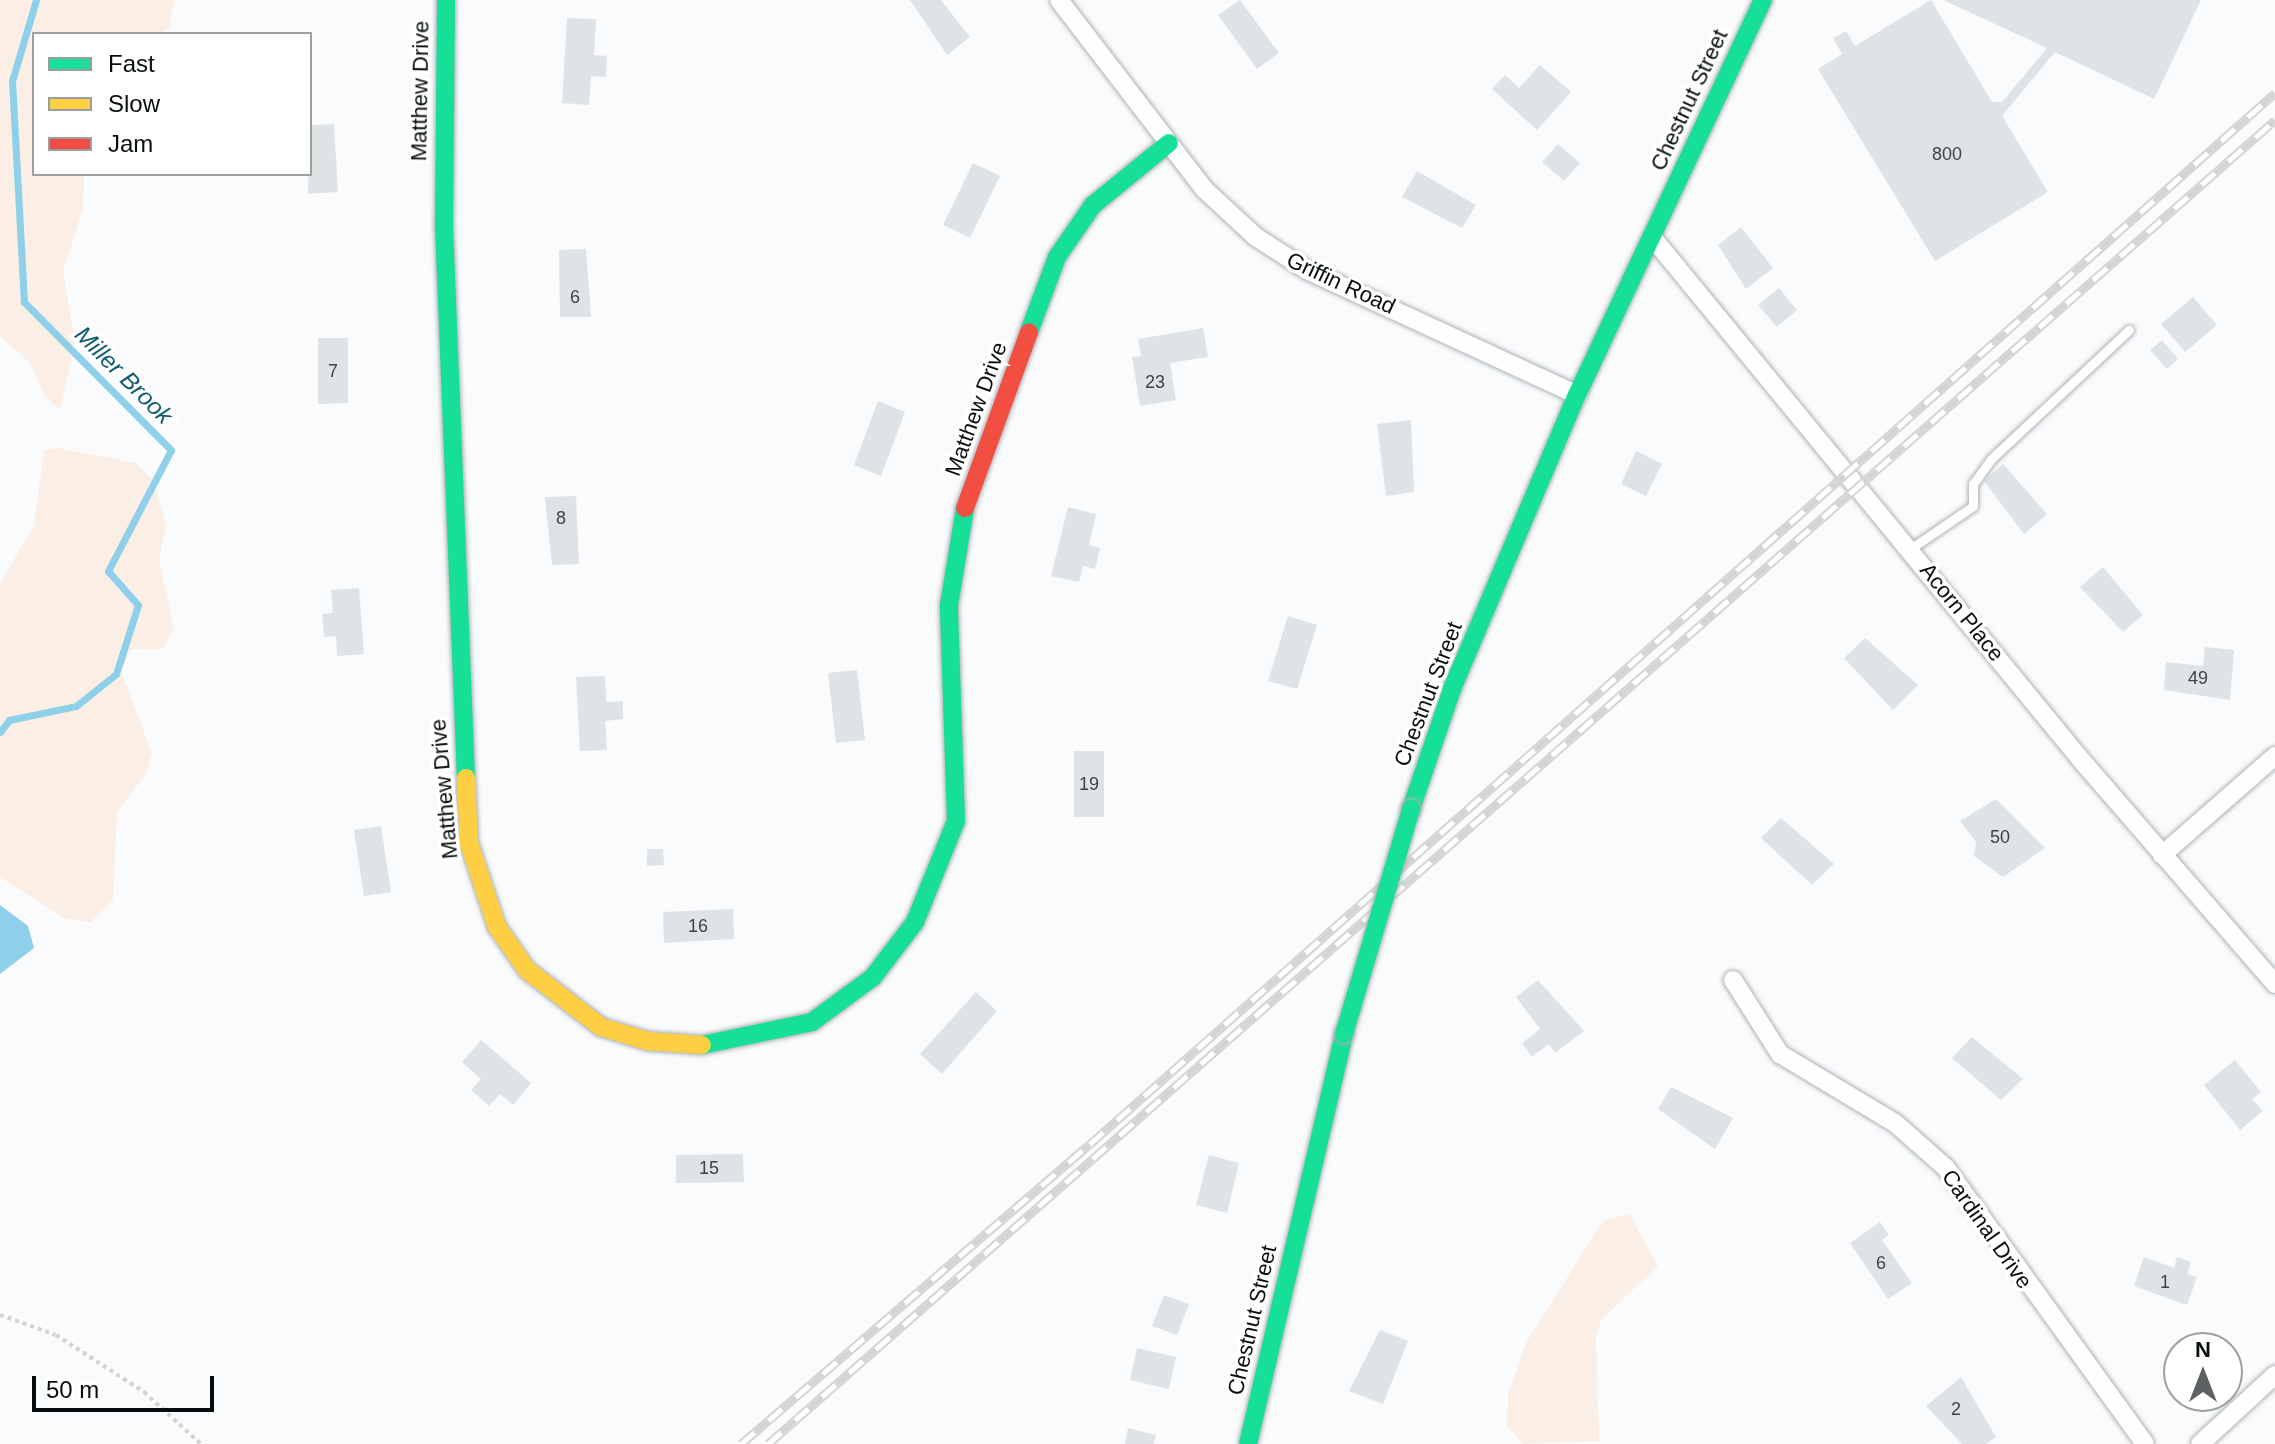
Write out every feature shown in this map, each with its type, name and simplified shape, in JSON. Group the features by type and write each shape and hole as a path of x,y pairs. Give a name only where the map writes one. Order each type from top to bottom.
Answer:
{"street":[{"name":"Matthew Drive","path":"446,0 444,226 469,843 497,927 527,970 601,1027 647,1041 723,1046 812,1022 873,977 915,922 956,821 949,605 966,505 1057,257 1093,205 1169,143"},
{"name":"Griffin Road","path":"1059,0 1229,216 1281,256 1577,395"},
{"name":"Chestnut Street","path":"1248,1444 1344,1034 1411,809 1452,689 1577,395 1763,0"},
{"name":"Acorn Place","path":"1652,237 2162,855 2275,984"},
{"path":"2162,855 2275,756"},
{"name":"Cardinal Drive","path":"1733,980 1780,1054 1895,1123 1946,1168 2145,1444"},
{"path":"2200,1444 2275,1375"}],"lane":[{"path":"1910,549 1973,506 1973,484 1991,459 2129,330"}],"path":[{"path":"0,1315 56,1335 144,1392 201,1444"}],"shaded area":[{"path":"0,0 175,0 169,28 162,32 32,32 32,176 84,176 83,208 63,272 75,343 60,410 44,395 30,363 0,336"},
{"path":"58,448 136,463 154,481 166,525 159,560 174,627 163,649 132,649 121,670 152,753 146,774 117,812 113,900 91,922 64,918 0,877 0,583 34,526 44,450"},
{"path":"1629,1214 1658,1266 1602,1319 1596,1334 1599,1441 1523,1444 1507,1426 1508,1394 1527,1341 1603,1221"}],"water":[{"path":"0,905 28,926 34,948 0,974"}],"building":[{"path":"910,0 941,0 970,37 947,55"},
{"path":"1240,0 1279,53 1257,69 1218,15"},
{"path":"1931,0 1992,102 2002,102 2047,48 1943,0 2201,0 2154,99 2055,52 2002,116 2048,192 1935,261 1818,69 1842,54 1833,38 1846,31 1855,46"},
{"path":"567,18 596,19 594,55 607,56 606,77 591,76 589,105 562,103"},
{"path":"1540,65 1571,92 1537,130 1492,89 1505,75 1519,88"},
{"path":"334,124 338,192 308,194 309,176 312,176 312,125"},
{"path":"1558,144 1580,163 1564,181 1542,162"},
{"path":"973,163 1000,176 970,238 943,225"},
{"path":"1417,171 1476,205 1462,228 1402,197"},
{"path":"1741,227 1773,268 1746,289 1718,245"},
{"path":"586,249 591,317 560,317 559,250"},
{"path":"1779,288 1797,310 1777,327 1758,305"},
{"path":"2193,297 2217,325 2185,352 2161,324"},
{"path":"1203,328 1208,357 1170,363 1176,400 1140,406 1132,357 1141,356 1138,339"},
{"path":"318,338 348,338 348,403 318,404"},
{"path":"2162,340 2178,359 2167,369 2150,350"},
{"path":"878,401 905,412 881,476 854,465"},
{"path":"1411,420 1414,492 1386,496 1377,424"},
{"path":"1636,451 1662,464 1646,496 1621,484"},
{"path":"2003,464 2047,514 2024,534 1984,481"},
{"path":"576,496 579,564 552,565 545,497"},
{"path":"1068,507 1096,514 1089,545 1100,548 1095,569 1083,566 1079,582 1051,576"},
{"path":"2103,567 2143,615 2123,632 2080,587"},
{"path":"359,588 364,654 337,656 336,636 324,637 322,614 333,613 331,590"},
{"path":"1288,616 1317,625 1297,689 1268,681"},
{"path":"1865,638 1918,685 1893,710 1844,658"},
{"path":"2205,647 2234,650 2230,700 2164,690 2166,662 2203,666"},
{"path":"857,670 865,740 836,743 828,673"},
{"path":"605,676 606,702 623,701 623,719 605,721 607,750 580,751 576,677"},
{"path":"1074,751 1104,751 1104,817 1074,817"},
{"path":"1996,799 2045,848 2003,877 1974,856 1976,842 1960,821"},
{"path":"1781,818 1834,864 1812,885 1761,838"},
{"path":"381,826 391,892 364,896 354,830"},
{"path":"647,849 663,849 664,865 647,866"},
{"path":"733,909 734,939 664,943 663,912"},
{"path":"1538,980 1584,1031 1555,1053 1549,1044 1532,1057 1522,1043 1540,1029 1516,997"},
{"path":"976,992 997,1011 942,1074 920,1054"},
{"path":"1972,1037 2023,1079 2001,1100 1952,1058"},
{"path":"481,1040 531,1083 513,1105 500,1094 489,1106 471,1090 481,1079 462,1062"},
{"path":"2235,1060 2261,1092 2252,1099 2263,1111 2240,1130 2204,1085"},
{"path":"1671,1087 1733,1118 1715,1149 1658,1109"},
{"path":"743,1154 744,1182 676,1183 676,1155"},
{"path":"1209,1155 1239,1163 1227,1213 1196,1205"},
{"path":"1880,1222 1889,1235 1882,1240 1912,1283 1888,1299 1850,1243"},
{"path":"2144,1257 2174,1268 2177,1257 2191,1262 2187,1274 2197,1277 2187,1305 2134,1286"},
{"path":"1164,1295 1189,1304 1177,1335 1152,1326"},
{"path":"1380,1330 1408,1341 1383,1404 1349,1391"},
{"path":"1137,1348 1176,1357 1169,1389 1130,1380"},
{"path":"1961,1377 1996,1437 1986,1444 1962,1444 1926,1406"},
{"path":"1128,1428 1156,1435 1154,1444 1125,1444"}],"waterway":[{"name":"Miller Brook","path":"0,732 9,720 76,706 116,674 138,605 108,571 171,450 24,302 12,81 36,0"}],"railway":[{"path":"741,1444 1090,1144 2275,93"},
{"path":"768,1444 2275,120"}],"traffic: fast":[{"path":"446,0 444,226 466,778"},
{"path":"1411,809 1452,689 1577,395 1763,0"},
{"path":"1029,332 1057,257 1093,205 1169,143"},
{"path":"702,1045 812,1022 873,977 915,922 956,821 949,605 965,508"},
{"path":"1344,1034 1411,809"},
{"path":"1248,1444 1344,1034"}],"traffic: slow":[{"path":"466,778 469,843 497,927 527,970 601,1027 647,1041 702,1045"}],"traffic: jam":[{"path":"965,508 1029,332"}]}
